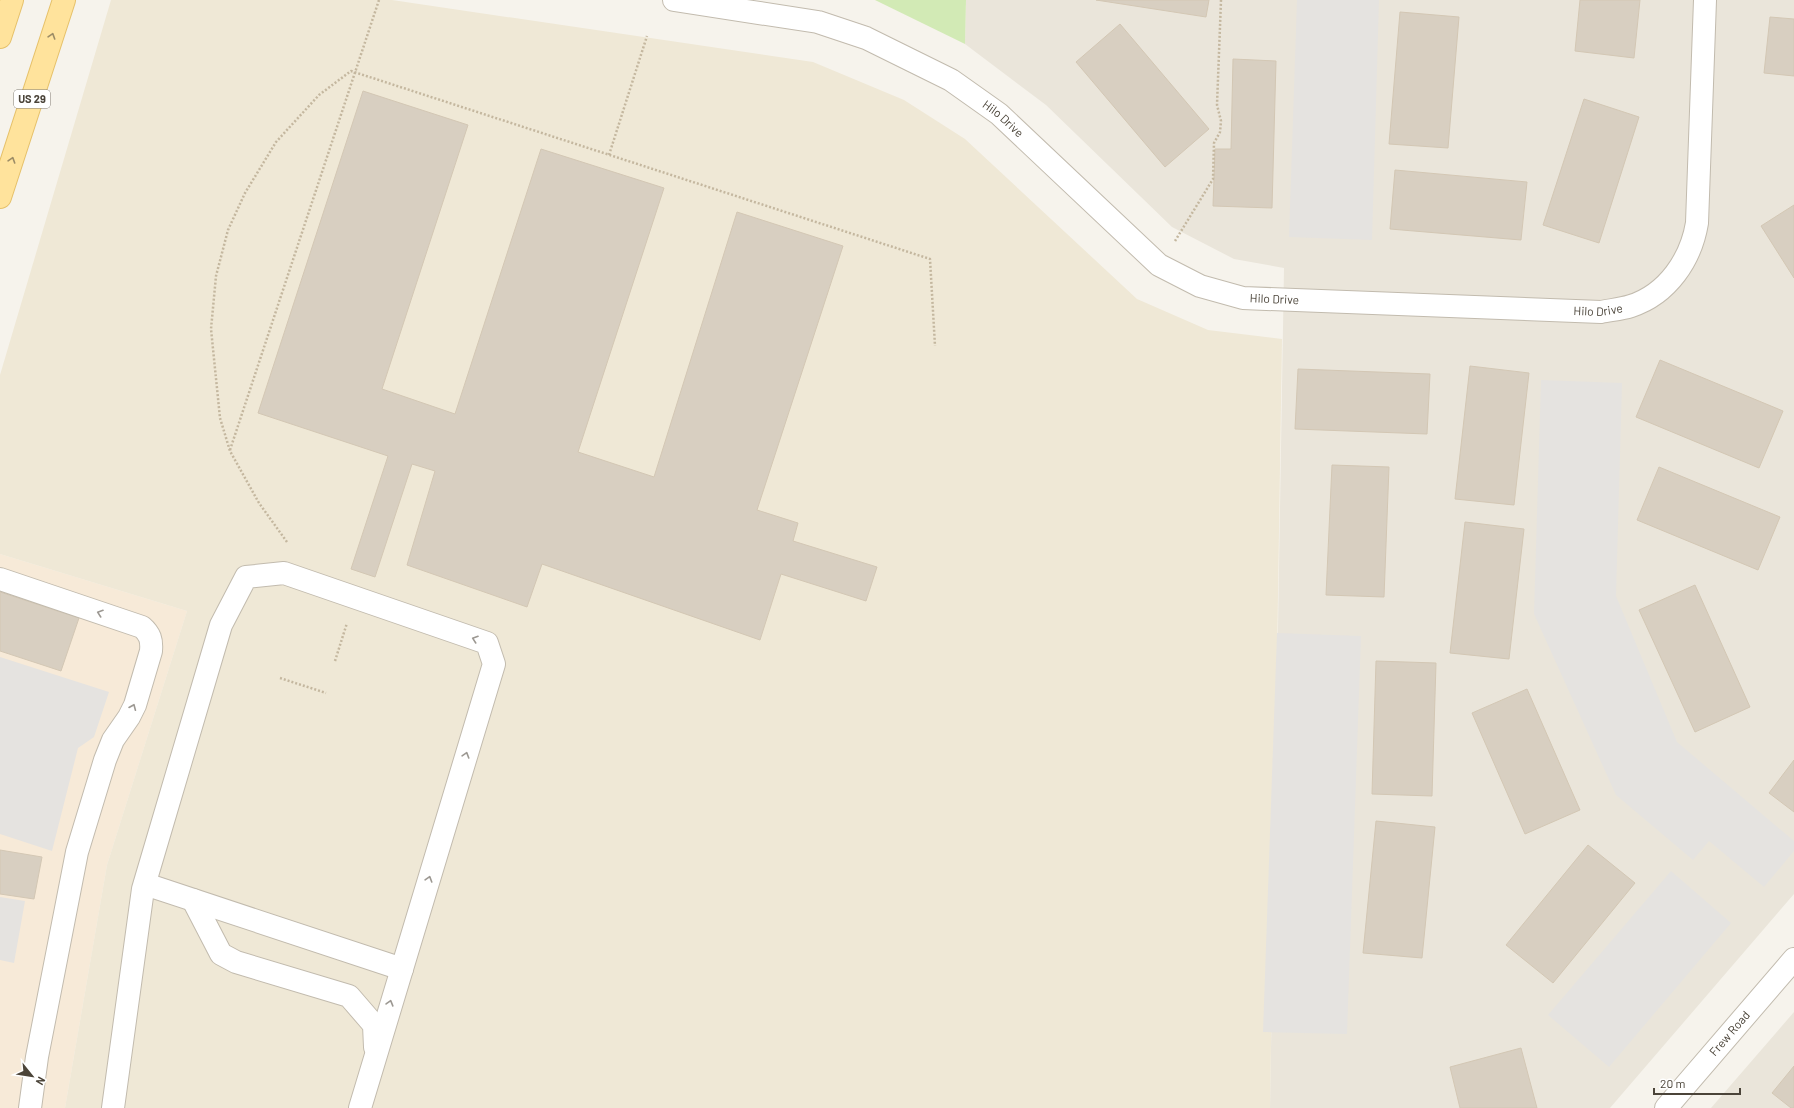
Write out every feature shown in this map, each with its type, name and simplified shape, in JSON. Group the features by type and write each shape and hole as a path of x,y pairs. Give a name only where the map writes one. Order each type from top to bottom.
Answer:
{"main road":[{"path":"0,37 12,0"},
{"name":"US 29","path":"0,197 64,0"}],"street":[{"name":"Hilo Drive","path":"674,0 818,22 866,38 951,80 999,114 1159,265 1200,286 1244,298 1601,312 1632,306 1660,290 1682,267 1695,238 1697,223 1705,0"},
{"path":"113,1108 145,884 222,625 246,577 284,572 487,643 494,664 360,1108"},
{"path":"0,579 142,627 148,632 152,642 151,651 135,704 129,717 113,740 105,760 77,852 37,1057 30,1108"},
{"path":"145,884 402,969"},
{"path":"193,900 221,954 236,962 349,996 374,1025 375,1058"},
{"name":"Frew Road","path":"1666,1108 1790,973"}],"path":[{"path":"230,451 379,0"},
{"path":"1175,241 1212,180 1214,143 1220,132 1221,121 1217,105 1221,0"},
{"path":"609,155 647,36"},
{"path":"287,542 259,503 230,451 220,418 211,329 216,276 228,230 245,193 276,142 318,95 351,71 930,259 934,346"},
{"path":"280,678 326,693"}],"shaded area":[{"path":"111,0 392,0 813,62 904,100 965,139 1137,299 1208,330 1282,339 1270,1108 65,1108 107,865 187,611 0,554 0,375"},
{"path":"966,0 1794,0 1794,894 1610,1108 1270,1108 1284,268 1234,259 1172,227 1046,105 965,44"},
{"path":"1297,0 1379,0 1372,240 1289,237"},
{"path":"1541,380 1622,383 1616,596 1677,742 1794,841 1794,851 1764,887 1709,841 1693,860 1616,795 1534,614"},
{"path":"0,554 187,611 107,865 65,1108 0,1108"},
{"path":"1277,633 1361,636 1347,1034 1263,1032"},
{"path":"0,657 109,692 94,737 78,748 52,851 0,834"},
{"path":"1671,871 1731,923 1609,1067 1548,1015"},
{"path":"0,897 25,901 14,963 0,960"},
{"path":"1794,1012 1794,1108 1711,1108"}],"green space":[{"path":"875,0 966,0 965,44 877,1"}],"building":[{"path":"1096,0 1209,0 1206,17"},
{"path":"1580,0 1640,0 1634,58 1575,51"},
{"path":"1400,12 1459,17 1448,148 1389,144"},
{"path":"1770,17 1794,19 1794,76 1764,73"},
{"path":"1120,24 1209,129 1165,167 1076,62"},
{"path":"1233,59 1276,61 1272,208 1213,206 1215,149 1231,149"},
{"path":"363,91 468,125 382,389 455,414 541,149 664,188 578,452 654,477 737,212 843,246 757,510 798,523 793,541 877,567 866,601 781,574 760,640 542,564 527,607 407,565 435,471 412,464 375,577 351,569 388,456 258,413"},
{"path":"1584,99 1639,117 1599,243 1543,225"},
{"path":"1395,170 1527,182 1521,240 1390,229"},
{"path":"1794,205 1794,278 1761,226"},
{"path":"1660,360 1783,411 1759,468 1636,417"},
{"path":"1470,366 1529,373 1514,505 1455,499"},
{"path":"1298,369 1430,374 1427,434 1295,429"},
{"path":"1332,465 1389,467 1384,597 1326,595"},
{"path":"1659,467 1780,517 1758,570 1637,520"},
{"path":"1465,522 1524,529 1509,659 1450,653"},
{"path":"1695,585 1750,707 1695,732 1639,610"},
{"path":"0,592 79,618 61,671 0,651"},
{"path":"1376,661 1436,663 1432,796 1372,794"},
{"path":"1527,689 1580,810 1525,834 1472,713"},
{"path":"1794,760 1794,812 1769,793"},
{"path":"1376,821 1435,827 1422,958 1363,953"},
{"path":"1588,845 1635,883 1553,983 1506,945"},
{"path":"0,850 42,857 34,899 0,894"},
{"path":"1521,1048 1537,1108 1460,1108 1450,1067"},
{"path":"1794,1066 1794,1108 1791,1108 1772,1093"}]}
